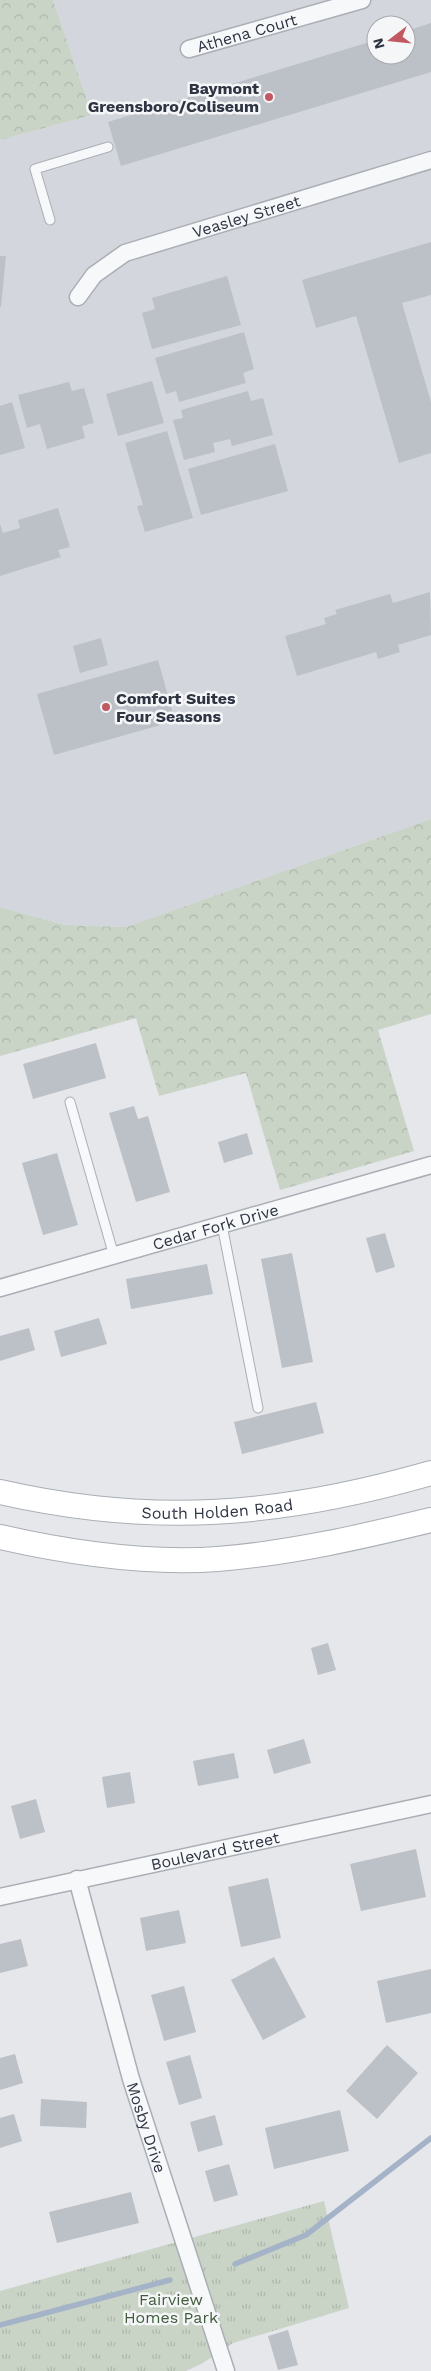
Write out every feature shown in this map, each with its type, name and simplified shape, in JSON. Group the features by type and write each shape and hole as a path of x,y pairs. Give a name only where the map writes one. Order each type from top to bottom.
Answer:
{"main road":[{"name":"South Holden Road","path":"0,1492 79,1508 136,1513 185,1514 282,1506 325,1499 379,1488 431,1473"},
{"path":"0,1537 93,1554 168,1559 217,1559 335,1543 431,1520"}],"street":[{"name":"Athena Court","path":"189,49 362,0"},
{"name":"Veasley Street","path":"78,296 94,275 125,252 431,160"},
{"name":"Cedar Fork Drive","path":"0,1288 431,1165"},
{"name":"Boulevard Street","path":"0,1897 431,1804"},
{"name":"Mosby Drive","path":"77,1880 131,2079 226,2371"}],"lane":[{"path":"50,220 35,169 108,147"},
{"path":"70,1102 114,1256"},
{"path":"222,1225 258,1408"}],"shaded area":[{"path":"53,0 431,0 431,819 126,927 65,925 0,907 0,140 92,115"}],"green space":[{"path":"0,0 53,0 92,115 0,140"},
{"path":"431,819 431,1014 378,1030 414,1151 280,1190 246,1073 159,1096 136,1018 0,1056 0,907 65,925 126,927"},
{"name":"Fairview Homes Park","path":"324,2201 349,2308 233,2343 203,2363 186,2371 0,2371 0,2291"}],"building":[{"name":"Baymont Greensboro/Coliseum","path":"431,23 431,72 121,166 108,122 366,43 366,65 416,65 416,28"},
{"path":"431,242 431,295 402,303 431,402 431,453 399,463 356,316 316,328 302,280"},
{"path":"0,256 6,256 1,307 0,307"},
{"path":"227,276 241,325 152,349 142,313 155,309 152,298"},
{"path":"244,332 254,369 243,373 246,383 179,402 176,391 166,394 155,358"},
{"path":"152,381 164,423 118,436 106,394"},
{"path":"69,382 72,391 84,388 94,423 82,426 85,438 47,449 40,424 27,428 18,395"},
{"path":"248,391 251,401 263,398 273,435 232,446 230,439 213,443 215,452 184,460 173,420 183,418 181,410"},
{"path":"12,402 25,448 0,455 0,406"},
{"path":"167,431 193,518 145,532 137,506 143,505 125,443"},
{"path":"275,444 288,491 201,515 188,469"},
{"path":"58,508 70,547 58,550 61,557 0,576 0,524 3,533 20,528 18,520"},
{"path":"430,592 431,635 398,645 400,652 378,659 376,652 297,676 285,636 326,624 324,618 337,614 335,610 390,594 393,603"},
{"path":"101,638 108,665 80,673 73,646"},
{"name":"Comfort Suites Four Seasons","path":"158,660 175,721 54,755 37,694"},
{"path":"96,1043 106,1078 33,1099 23,1064"},
{"path":"134,1106 138,1119 148,1116 170,1192 136,1202 109,1113"},
{"path":"247,1133 253,1154 224,1163 218,1142"},
{"path":"57,1153 78,1225 43,1235 22,1163"},
{"path":"385,1233 395,1267 376,1273 366,1238"},
{"path":"292,1253 313,1362 282,1368 261,1259"},
{"path":"207,1264 213,1294 131,1309 126,1279"},
{"path":"99,1318 107,1344 61,1357 54,1331"},
{"path":"29,1328 35,1350 0,1361 0,1336"},
{"path":"316,1402 324,1433 242,1454 234,1422"},
{"path":"328,1643 336,1670 318,1675 311,1648"},
{"path":"304,1739 311,1763 274,1774 267,1750"},
{"path":"234,1753 239,1778 198,1786 193,1761"},
{"path":"130,1772 135,1803 107,1808 102,1777"},
{"path":"36,1799 45,1832 20,1839 11,1806"},
{"path":"416,1849 426,1897 361,1911 350,1864"},
{"path":"268,1878 281,1938 241,1947 228,1887"},
{"path":"179,1910 186,1943 146,1951 140,1918"},
{"path":"21,1939 28,1966 0,1973 0,1944"},
{"path":"274,1957 306,2017 263,2040 231,1980"},
{"path":"431,1969 431,2013 386,2023 377,1981"},
{"path":"184,1986 196,2032 164,2041 151,1995"},
{"path":"387,2045 418,2073 377,2119 346,2091"},
{"path":"15,2054 23,2083 0,2090 0,2058"},
{"path":"190,2055 202,2098 179,2105 166,2062"},
{"path":"41,2099 87,2102 86,2128 40,2126"},
{"path":"340,2110 349,2151 274,2169 265,2128"},
{"path":"14,2114 22,2141 0,2148 0,2118"},
{"path":"215,2115 223,2145 198,2152 190,2122"},
{"path":"229,2164 238,2195 214,2202 205,2171"},
{"path":"131,2192 139,2223 57,2243 49,2212"},
{"path":"288,2330 298,2365 278,2370 268,2336"}],"waterway":[{"path":"235,2264 306,2235 431,2138"},
{"path":"0,2325 170,2280"}],"place":[{"name":"Baymont Greensboro/Coliseum","path":"269,97"},
{"name":"Comfort Suites Four Seasons","path":"106,707"}]}
